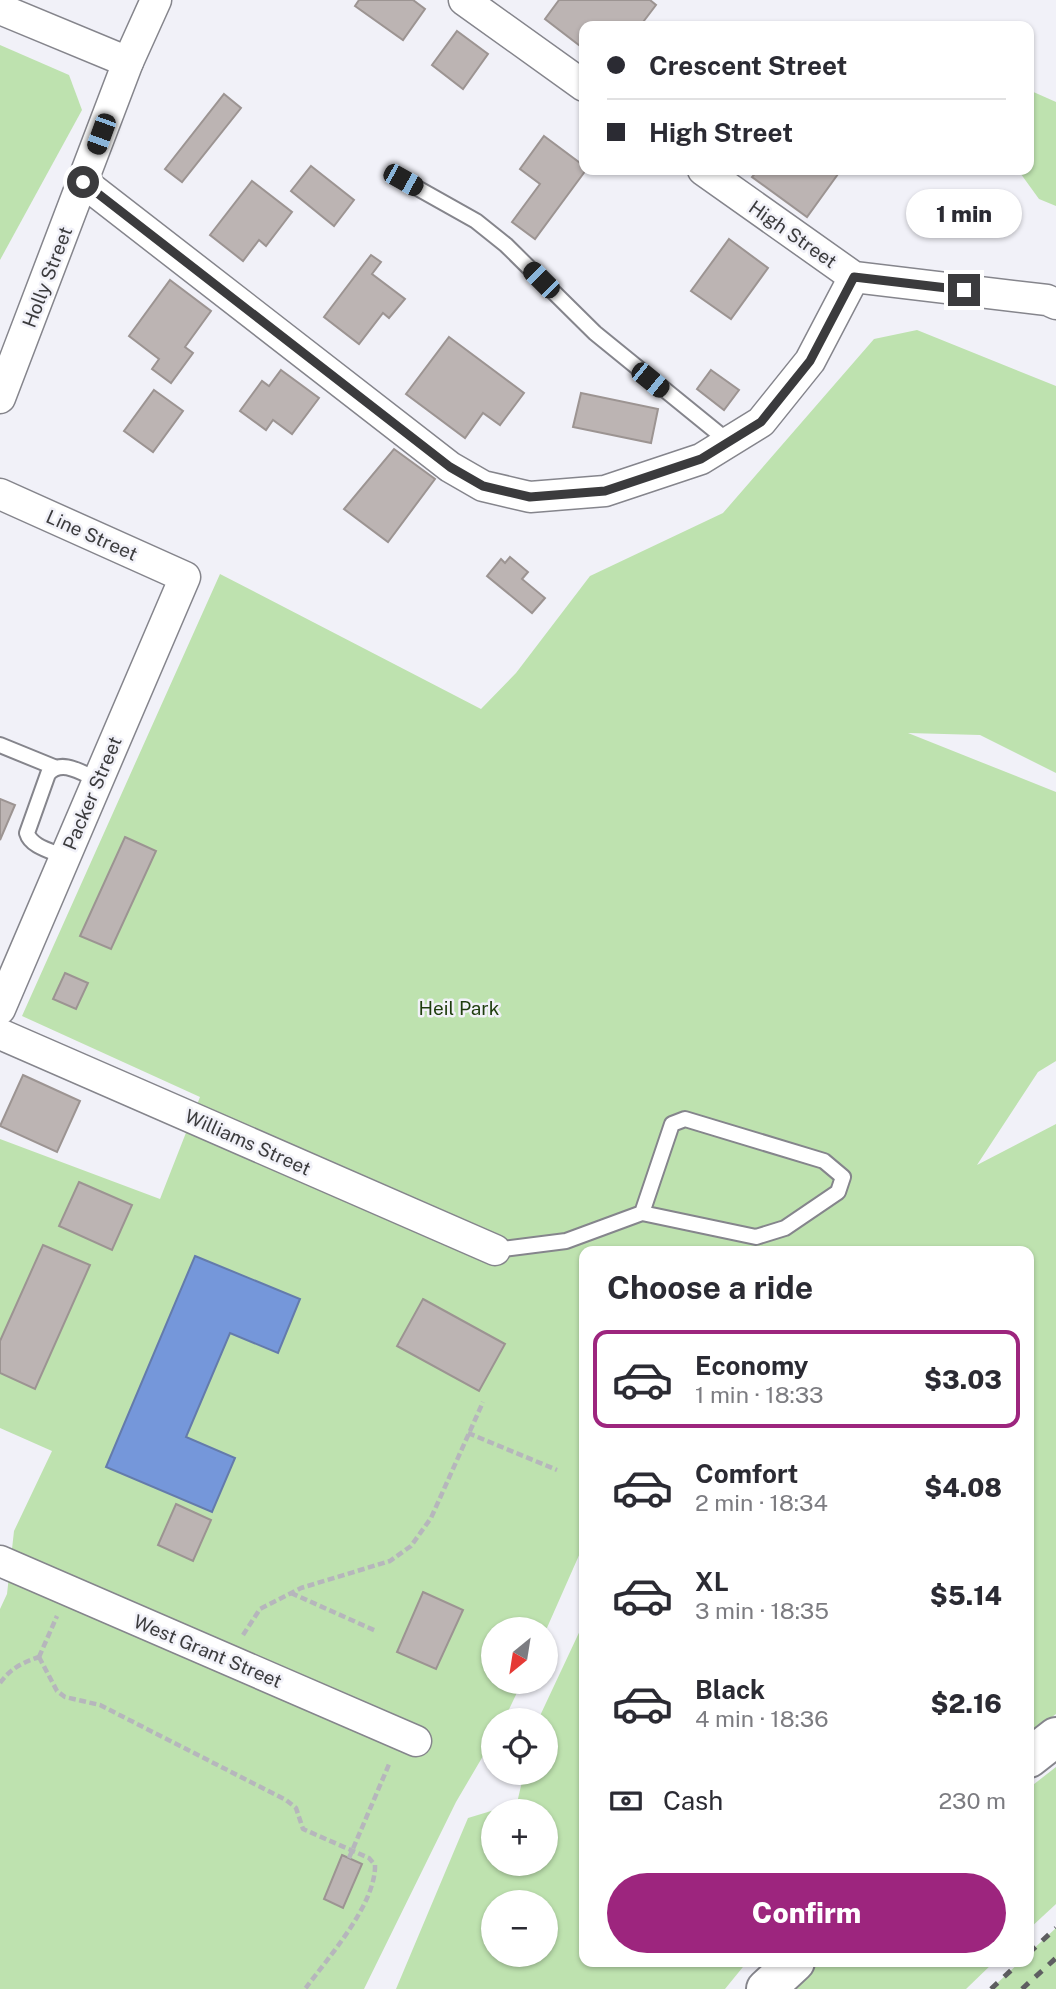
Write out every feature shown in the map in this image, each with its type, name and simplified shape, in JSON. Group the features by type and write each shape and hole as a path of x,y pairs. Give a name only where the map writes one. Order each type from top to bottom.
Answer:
{"street":[{"name":"Holly Street","path":"0,398 128,62 156,0"},
{"path":"464,0 579,82"},
{"path":"0,9 128,62"},
{"name":"High Street","path":"710,175 854,277 1047,300 1056,304"},
{"path":"83,182 450,467 483,486 530,497 605,491 701,459 761,422 810,361 854,277"},
{"name":"Line Street","path":"0,494 185,577"},
{"name":"Packer Street","path":"0,1009 185,577"},
{"name":"Williams Street","path":"0,1034 495,1250"},
{"name":"West Grant Street","path":"0,1562 409,1738"},
{"path":"1034,1754 1056,1737"},
{"path":"766,1989 790,1967"}],"lane":[{"path":"403,180 476,221 506,245 595,333 729,442"},
{"path":"0,745 54,767 62,766 98,780"},
{"path":"54,767 48,774 27,833 29,839 65,857"},
{"path":"495,1250 566,1241 642,1213 756,1237 785,1228 838,1192 843,1177 824,1161 685,1119 672,1124 642,1213"}],"path":[{"path":"227,1659 260,1609 291,1593 390,1561 411,1546 431,1518 482,1402"},
{"path":"468,1433 557,1470"},
{"path":"0,1683 7,1673 39,1657 68,1590"},
{"path":"291,1593 376,1631"},
{"path":"39,1657 57,1691 65,1697 100,1705 286,1800 296,1808 303,1829 369,1858 376,1864 376,1874 363,1907 348,1933 305,1989"},
{"path":"349,1858 409,1738"}],"green space":[{"path":"0,45 69,75 82,110 0,260"},
{"path":"1034,92 1056,102 1056,206 1039,199 1022,175 1034,175"},
{"name":"Heil Park","path":"917,330 1056,386 1056,773 980,735 908,733 1056,792 1056,1061 1038,1072 977,1165 1056,1124 1056,1714 1034,1730 1034,1246 579,1246 579,1555 552,1617 481,1617 481,1694 516,1694 510,1708 481,1708 481,1759 456,1802 364,1989 0,1989 0,1609 7,1594 14,1531 52,1451 0,1428 0,1139 160,1199 200,1097 22,1016 220,574 481,709 516,673 590,576 723,513 874,339"},
{"path":"579,1633 579,1967 743,1967 725,1989 396,1989 468,1818 481,1814 481,1876 558,1876 558,1799 518,1799 521,1785 558,1785 558,1708 544,1708 550,1694 558,1694 558,1677"},
{"path":"1056,1767 1056,1904 1034,1924 1034,1784"},
{"path":"1056,1928 1056,1989 991,1989 1015,1967 1034,1967 1034,1948"},
{"path":"810,1967 989,1967 966,1989 789,1989"}],"water":[{"path":"195,1256 300,1299 278,1353 230,1333 186,1437 235,1458 212,1512 106,1467"}],"building":[{"path":"359,0 413,0 425,9 403,40 355,6"},
{"path":"559,0 650,0 656,5 644,21 579,21 579,45 545,19"},
{"path":"457,31 488,54 463,89 432,65"},
{"path":"224,94 241,108 182,182 165,169"},
{"path":"544,136 579,162 579,175 582,175 535,239 512,222 540,184 520,169"},
{"path":"311,166 354,200 334,226 291,191"},
{"path":"754,175 837,175 807,217 752,177"},
{"path":"252,181 292,212 266,246 259,240 243,261 210,235"},
{"path":"729,239 768,268 731,319 691,291"},
{"path":"371,255 381,262 372,274 405,299 389,318 383,313 359,344 324,317"},
{"path":"170,280 211,311 185,347 193,353 171,383 152,369 159,359 129,336"},
{"path":"449,337 524,393 500,425 483,413 465,438 406,394"},
{"path":"281,370 319,398 292,434 273,420 266,430 240,411 262,381 269,386"},
{"path":"711,370 739,390 724,410 697,389"},
{"path":"154,390 183,411 153,452 124,431"},
{"path":"581,393 658,409 651,443 573,427"},
{"path":"394,449 435,479 388,542 344,509"},
{"path":"510,557 528,572 522,579 545,598 532,613 487,576 501,559 505,563"},
{"path":"0,799 15,805 0,840"},
{"path":"125,837 156,851 111,949 80,936"},
{"path":"65,973 88,983 76,1009 53,999"},
{"path":"23,1075 80,1101 57,1152 0,1126"},
{"path":"79,1182 132,1205 112,1250 59,1226"},
{"path":"43,1245 90,1265 35,1389 0,1373 0,1341"},
{"path":"423,1299 505,1344 479,1391 397,1346"},
{"path":"176,1504 211,1520 193,1561 158,1545"},
{"path":"423,1592 463,1610 436,1669 397,1652"},
{"path":"342,1855 362,1864 343,1908 324,1899"}],"railway":[{"path":"1034,1948 1056,1928"},
{"path":"1022,1989 1056,1958"},
{"path":"991,1989 1015,1967"}],"route":[{"path":"83,182 450,467 483,486 530,497 605,491 701,459 761,422 810,361 854,277 964,290"}]}
